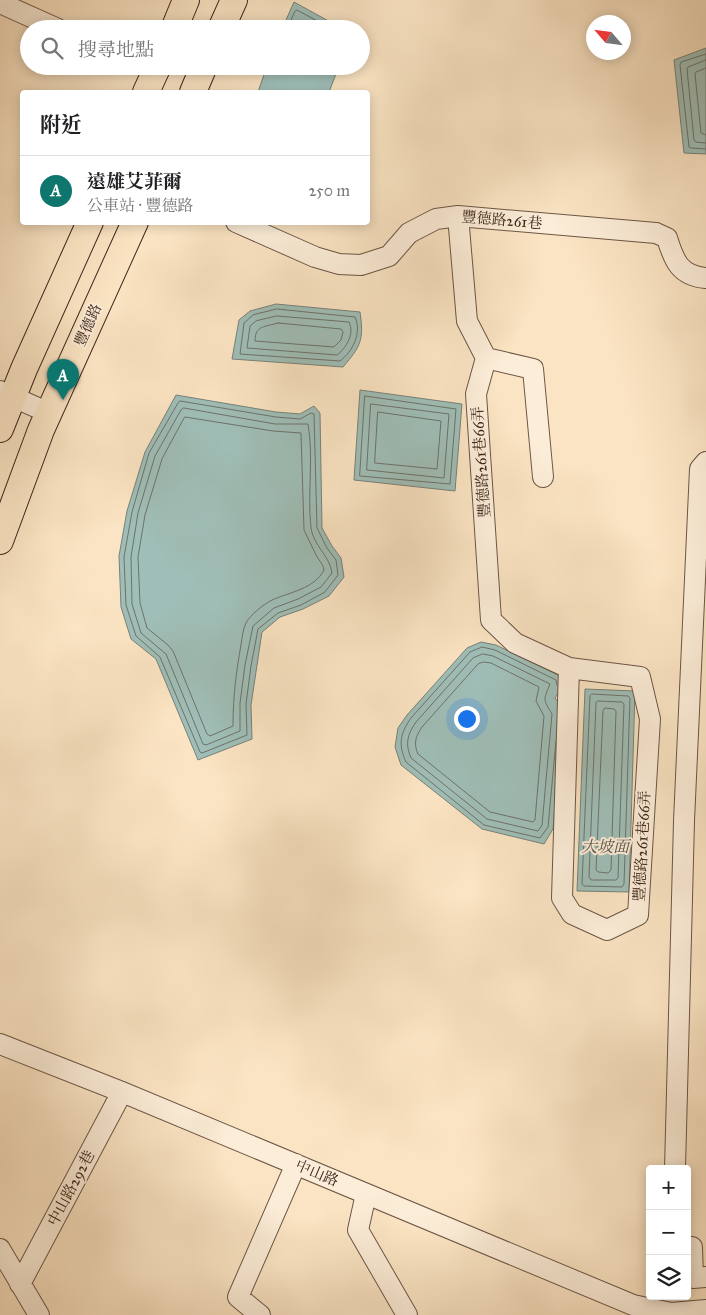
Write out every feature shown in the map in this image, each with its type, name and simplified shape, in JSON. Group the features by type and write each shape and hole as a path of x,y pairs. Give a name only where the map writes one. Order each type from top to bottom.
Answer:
{"main road":[{"path":"178,20 186,0"},
{"path":"225,20 234,0"},
{"path":"147,90 154,75"},
{"path":"194,90 200,75"},
{"path":"0,429 6,394 89,225"},
{"name":"豐德路","path":"0,540 49,413 134,225"}],"street":[{"path":"0,3 38,20"},
{"path":"458,216 467,321 486,358 533,369 543,477"},
{"name":"豐德路261巷","path":"243,225 315,257 339,264 361,266 389,256 409,233 436,219 458,216 656,233 667,238 672,253 682,270 698,277 706,278"},
{"name":"豐德路261巷66弄","path":"486,358 476,394 491,620 515,643 570,668 640,677 650,719 638,915 607,930 572,914 562,898 570,668"},
{"path":"6,394 49,413"},
{"path":"675,1165 684,821 700,469 706,462"},
{"name":"中山路","path":"0,1044 296,1164 633,1310 671,1305 706,1310"},
{"name":"中山路292巷","path":"20,1284 122,1092"},
{"path":"260,1315 238,1297 296,1164"},
{"path":"366,1194 358,1230 407,1315"},
{"path":"695,1247 693,1278 706,1277"},
{"path":"0,1249 39,1315"}],"water":[{"path":"294,2 327,20 286,20"},
{"path":"706,48 706,154 684,153 674,60"},
{"path":"264,75 336,75 330,90 259,90"},
{"path":"276,304 360,312 362,329 360,342 343,367 232,359 239,320 250,311"},
{"path":"360,390 462,404 455,491 354,480"},
{"path":"176,395 276,412 300,414 314,406 320,413 322,528 341,558 344,577 329,596 303,609 280,617 262,632 251,705 252,739 198,760 156,659 131,639 121,607 119,556 127,511 145,452"},
{"name":"大坡面","path":"481,642 496,645 562,677 562,687 555,698 563,709 553,829 544,844 482,829 401,765 395,747 398,728 407,715 467,648"},
{"name":"大坡面","path":"585,689 635,691 629,892 577,891"}],"place":[{"name":"遠雄艾菲爾","path":"63,400"}]}
